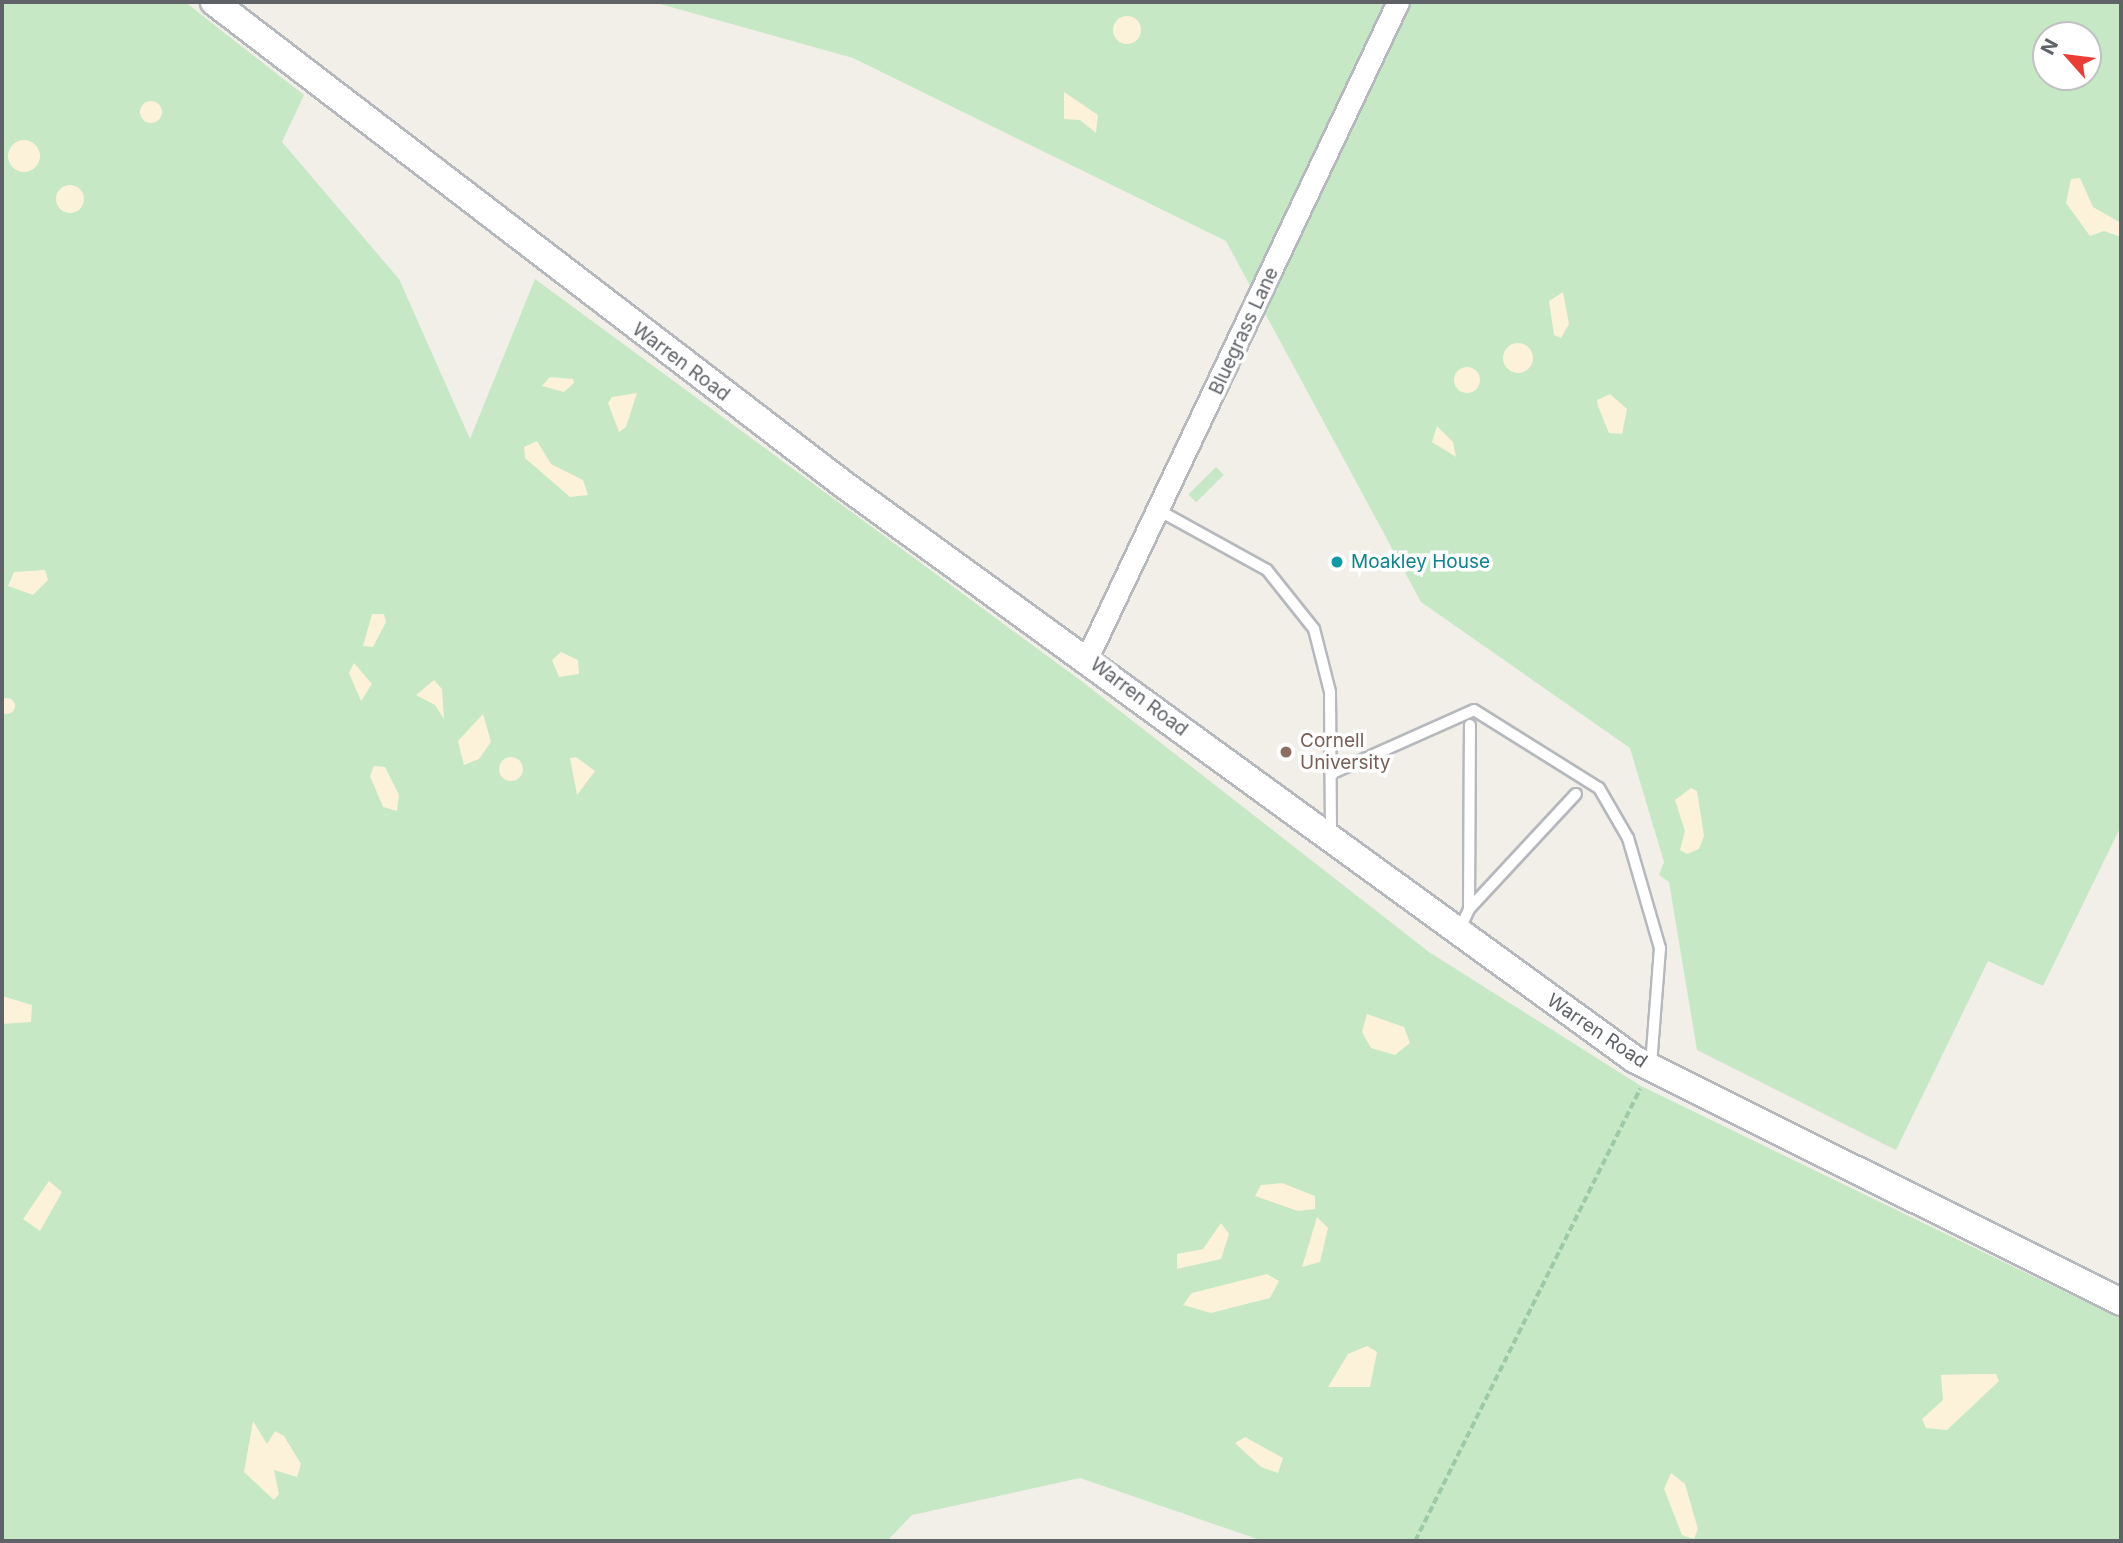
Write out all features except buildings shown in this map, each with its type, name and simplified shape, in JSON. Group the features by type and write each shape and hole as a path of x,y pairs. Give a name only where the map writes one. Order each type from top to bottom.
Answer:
{"street":[{"name":"Warren Road","path":"214,2 842,484 1087,658 1458,933 1651,1067 2121,1301"},
{"name":"Bluegrass Lane","path":"1087,658 1160,511 1398,2"}],"lane":[{"path":"1160,511 1237,550 1294,597 1314,629 1330,692 1335,772 1331,840"},
{"path":"1335,772 1474,710 1599,788 1628,838 1660,948 1661,993 1651,1067"},
{"path":"1469,909 1471,725"},
{"path":"1458,933 1469,909 1576,794"}],"path":[{"path":"1415,1541 1651,1067"}],"green space":[{"path":"2,2 185,2 304,95 282,142 399,279 470,439 535,279 1084,683 1429,952 1641,1086 2121,1319 2121,1541 1263,1541 1080,1478 912,1515 887,1541 2,1541"},
{"path":"653,2 2121,2 2121,826 2043,986 1988,961 1896,1150 1697,1050 1669,882 1659,875 1664,862 1630,748 1421,602 1226,241 853,58"},
{"path":"1216,467 1224,475 1196,502 1188,495"}],"sand":[{"path":"1127,16 1137,20 1141,30 1137,40 1127,44 1117,40 1113,30 1117,20"},
{"path":"1064,92 1098,115 1096,133 1080,120 1064,119"},
{"path":"151,101 159,104 162,112 159,120 151,123 143,120 140,112 143,104"},
{"path":"24,140 35,145 40,156 35,167 24,172 13,167 8,156 13,145"},
{"path":"2080,178 2093,207 2121,223 2121,237 2104,231 2090,236 2066,203 2071,179"},
{"path":"70,185 80,189 84,199 80,209 70,213 60,209 56,199 60,189"},
{"path":"1563,292 1569,324 1561,338 1554,335 1549,301"},
{"path":"1518,343 1524,344 1532,352 1532,364 1524,372 1518,373 1512,372 1504,364 1503,358 1504,352 1512,344"},
{"path":"1467,367 1476,371 1480,380 1476,389 1467,393 1458,389 1454,380 1458,371"},
{"path":"550,377 573,379 574,383 564,392 542,386"},
{"path":"637,393 626,427 619,432 608,403 612,397"},
{"path":"1610,394 1627,409 1622,434 1609,433 1598,406 1597,400"},
{"path":"1437,426 1453,442 1456,457 1432,442"},
{"path":"537,441 551,464 583,480 588,495 570,497 525,458 524,447"},
{"path":"45,570 48,580 33,595 8,586 14,572"},
{"path":"372,614 384,614 386,622 373,647 363,646"},
{"path":"561,652 578,660 579,674 559,677 552,660"},
{"path":"354,663 372,684 361,701 349,673"},
{"path":"434,680 442,689 444,719 435,705 416,695"},
{"path":"7,698 15,706 7,714 -1,706"},
{"path":"483,714 491,742 479,759 464,765 458,741"},
{"path":"506,757 516,757 523,764 523,774 516,781 506,781 499,774 499,764"},
{"path":"576,757 595,771 577,795 570,758"},
{"path":"374,766 385,767 399,795 397,811 383,807 370,776"},
{"path":"1691,788 1697,791 1704,836 1699,849 1687,854 1680,850 1685,831 1675,800"},
{"path":"2,996 32,1005 31,1022 2,1024"},
{"path":"1367,1014 1404,1027 1410,1043 1395,1055 1371,1048 1362,1032"},
{"path":"49,1181 62,1192 40,1231 23,1219"},
{"path":"1282,1183 1315,1196 1315,1209 1298,1211 1255,1196 1261,1185"},
{"path":"1317,1217 1328,1228 1320,1262 1302,1267"},
{"path":"1221,1223 1229,1234 1221,1259 1177,1269 1177,1254 1203,1249"},
{"path":"1267,1274 1279,1281 1270,1298 1211,1313 1183,1305 1192,1293"},
{"path":"1367,1346 1377,1352 1370,1387 1328,1387 1348,1354"},
{"path":"1996,1374 1999,1381 1947,1430 1926,1428 1922,1419 1943,1400 1941,1375"},
{"path":"253,1421 267,1444 275,1431 284,1436 301,1464 297,1477 274,1470 279,1494 274,1500 244,1472"},
{"path":"1245,1437 1283,1458 1278,1473 1261,1467 1235,1443"},
{"path":"1671,1473 1685,1484 1698,1529 1694,1539 1682,1535 1664,1489"}],"place":[{"name":"Moakley House","path":"1337,562"},
{"name":"Cornell University","path":"1286,752"}]}
